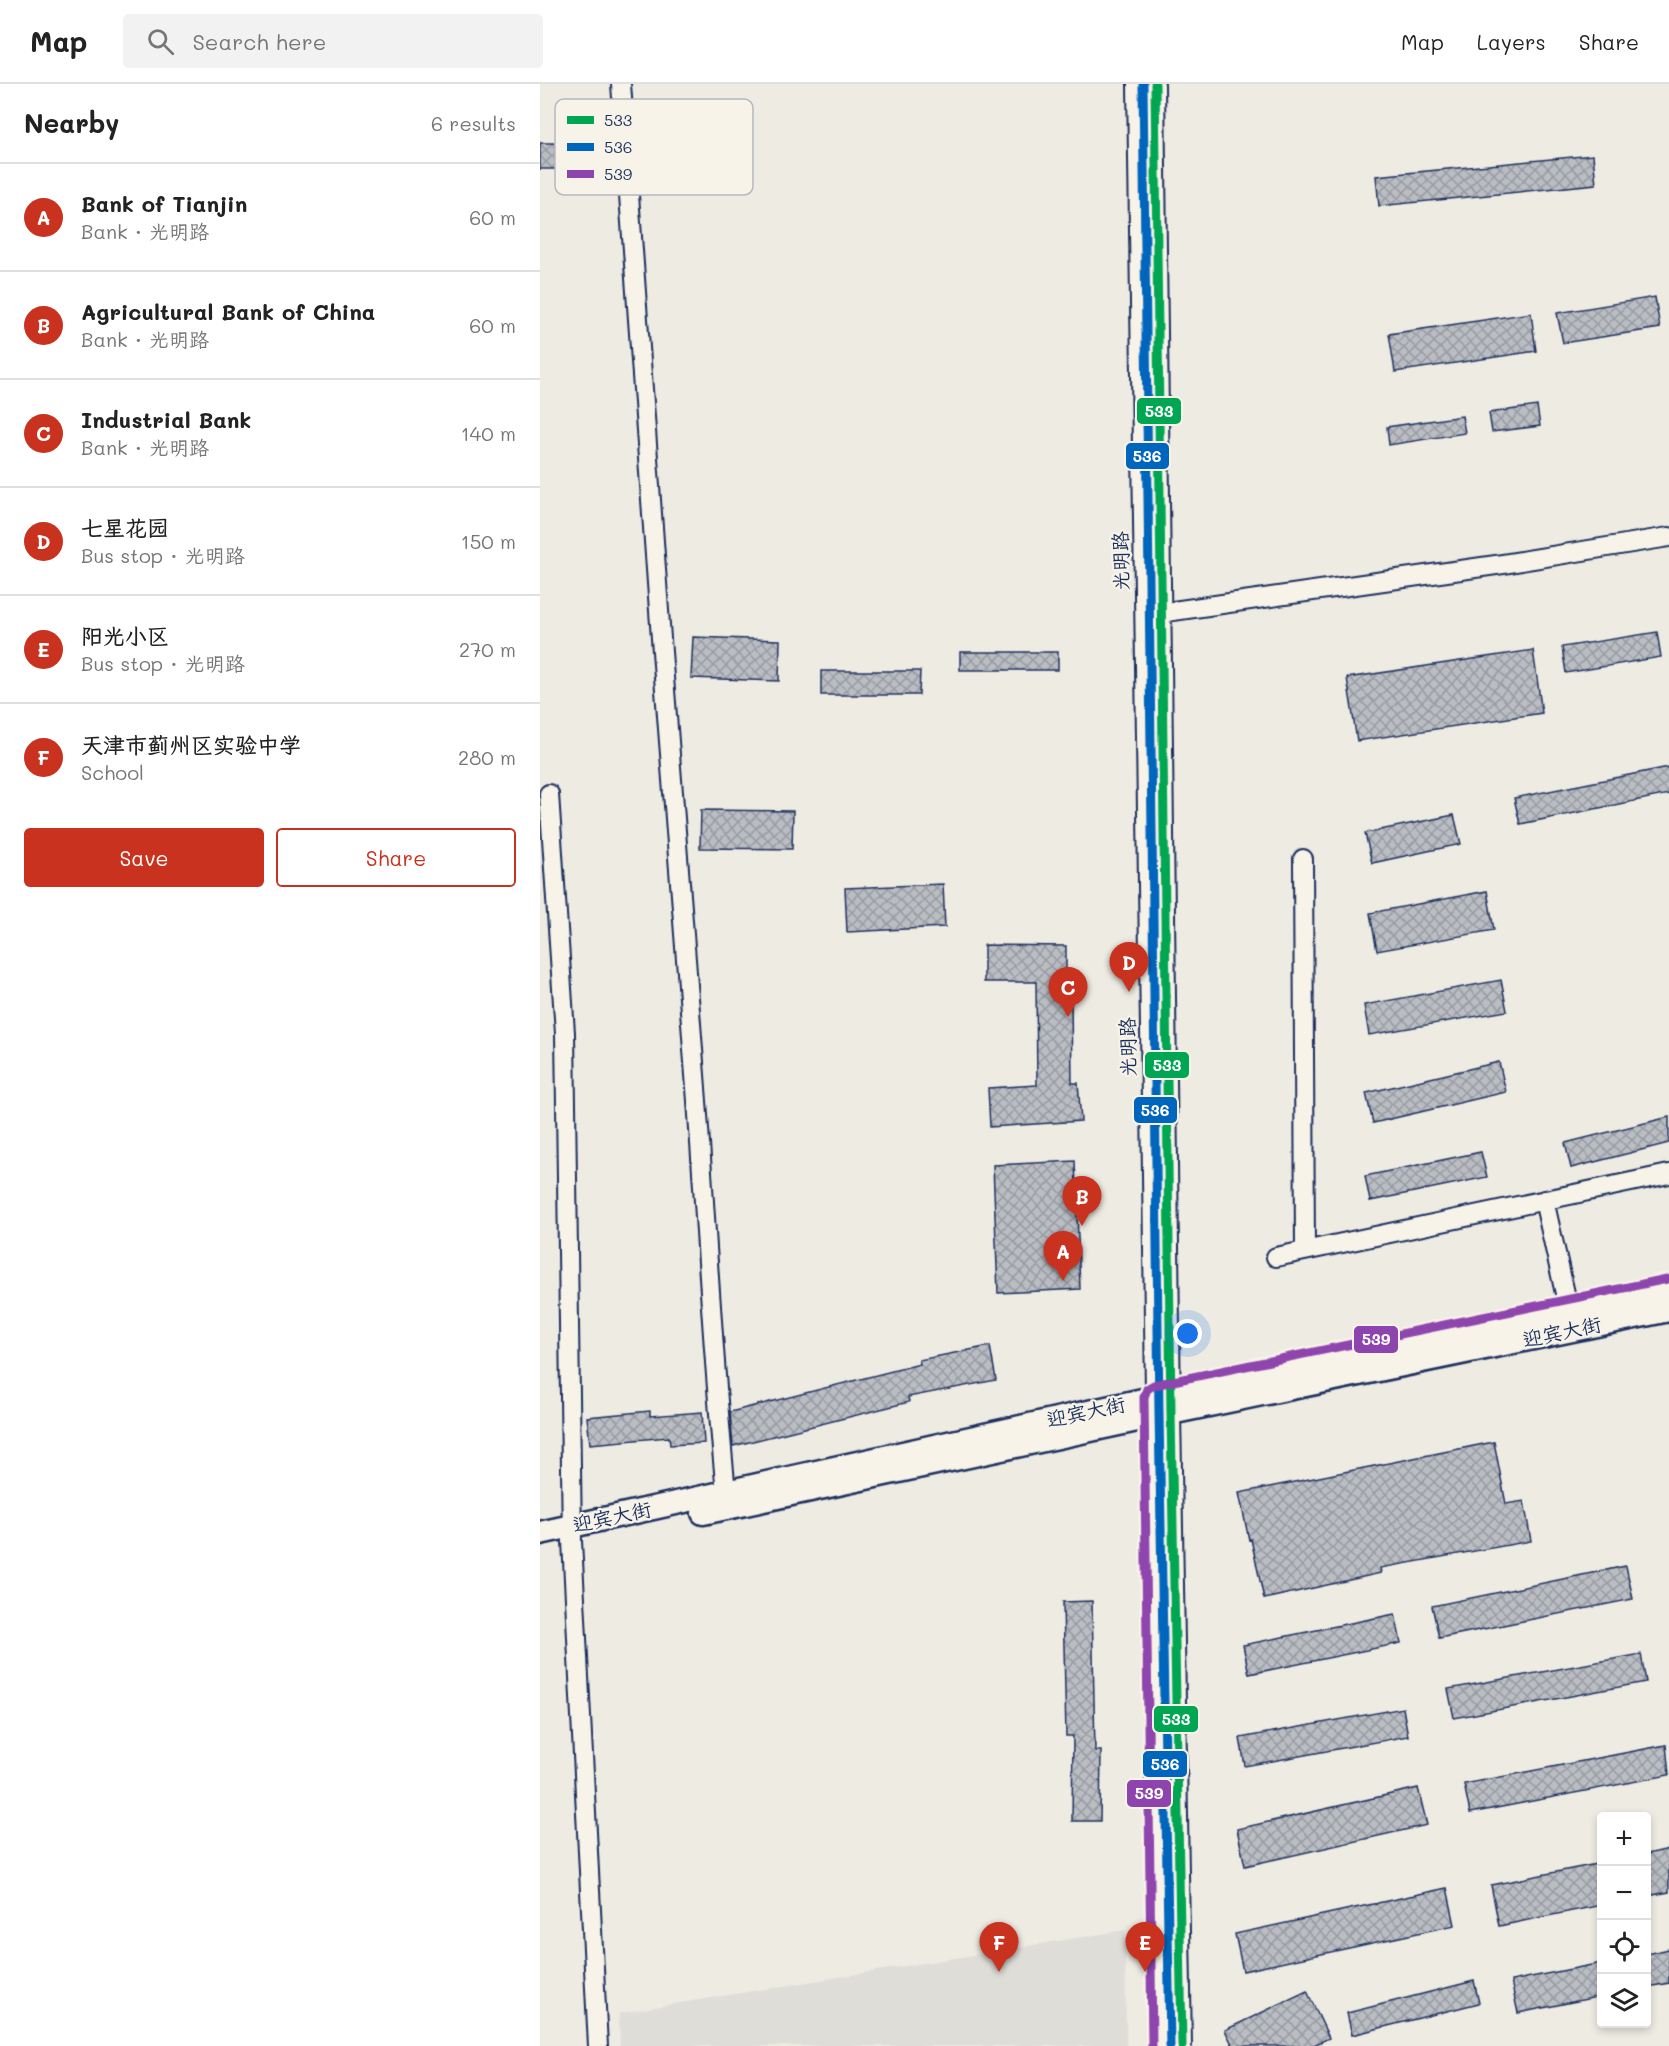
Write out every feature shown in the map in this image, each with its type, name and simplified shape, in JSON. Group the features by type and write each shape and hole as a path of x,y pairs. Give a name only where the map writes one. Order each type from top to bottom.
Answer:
{"main road":[{"name":"迎宾大街","path":"540,1533 572,1534 1163,1405 1569,1311 1669,1291"},
{"name":"迎宾大街","path":"540,1548 572,1534 726,1492 1163,1405 1669,1310"}],"street":[{"path":"621,84 622,99"},
{"name":"光明路","path":"1137,84 1144,615 1163,1405 1182,2046"},
{"name":"光明路","path":"1155,84 1163,613 1164,2046"},
{"path":"628,195 645,441 701,1147 717,1405 726,1492"},
{"path":"1144,615 1669,537"},
{"path":"549,794 566,1033 572,1534 598,2046"},
{"path":"1303,859 1305,1251"},
{"path":"1276,1257 1669,1174"},
{"path":"1544,1200 1569,1311"}],"shaded area":[{"path":"1125,1930 1126,2046 620,2046 619,2013"}],"building":[{"path":"540,143 555,143 555,169 540,169"},
{"path":"1593,155 1596,184 1379,206 1376,176"},
{"path":"1655,297 1660,328 1563,343 1557,313"},
{"path":"1531,313 1536,351 1395,372 1389,334"},
{"path":"1537,406 1540,426 1492,432 1489,413"},
{"path":"1462,416 1465,433 1389,445 1387,427"},
{"path":"1657,632 1661,657 1566,673 1562,647"},
{"path":"693,637 780,640 779,681 691,678"},
{"path":"1533,650 1542,713 1357,741 1347,678"},
{"path":"960,652 1058,652 1058,670 960,670"},
{"path":"821,671 920,671 919,695 821,695"},
{"path":"1669,767 1669,794 1520,824 1514,798"},
{"path":"701,810 793,811 792,849 700,848"},
{"path":"1454,815 1461,844 1372,863 1365,833"},
{"path":"943,884 945,927 847,932 845,888"},
{"path":"1487,891 1494,930 1377,951 1370,913"},
{"path":"984,945 1066,946 1066,999 1071,998 1072,1083 1078,1083 1081,1121 990,1127 988,1088 1037,1085 1036,982 984,982"},
{"path":"1501,980 1507,1011 1369,1035 1364,1005"},
{"path":"1499,1062 1506,1092 1373,1123 1366,1093"},
{"path":"1669,1117 1669,1143 1571,1168 1565,1143"},
{"path":"1481,1152 1487,1177 1370,1201 1365,1176"},
{"path":"1075,1161 1080,1289 998,1293 993,1165"},
{"path":"990,1346 996,1380 908,1397 909,1402 733,1446 730,1412 920,1364 919,1360"},
{"path":"650,1411 650,1416 702,1412 704,1443 670,1445 669,1437 590,1444 587,1417"},
{"path":"1494,1442 1506,1504 1524,1501 1531,1541 1380,1568 1381,1573 1264,1599 1239,1493"},
{"path":"1626,1566 1633,1599 1439,1638 1432,1606"},
{"path":"1092,1601 1095,1751 1101,1751 1100,1821 1072,1821 1073,1736 1066,1736 1063,1602"},
{"path":"1395,1614 1401,1643 1249,1674 1243,1645"},
{"path":"1641,1654 1646,1682 1454,1718 1448,1689"},
{"path":"1403,1708 1408,1736 1245,1766 1240,1738"},
{"path":"1666,1745 1669,1775 1470,1813 1464,1784"},
{"path":"1418,1788 1427,1825 1245,1866 1237,1829"},
{"path":"1669,1849 1669,1892 1651,1895 1651,1853"},
{"path":"1597,1864 1597,1906 1499,1926 1491,1885"},
{"path":"1447,1888 1455,1925 1243,1971 1235,1934"},
{"path":"1669,1949 1669,1983 1651,1986 1651,1953"},
{"path":"1597,1964 1597,1997 1518,2013 1511,1981"},
{"path":"1474,1981 1479,2003 1352,2035 1347,2013"},
{"path":"1307,1991 1329,2038 1312,2046 1233,2046 1225,2030"}],"transit line":[{"name":"536","path":"1143,84 1159,1413 1170,2046"},
{"name":"533","path":"1155,84 1171,1413 1182,2046"},
{"name":"539","path":"1152,2046 1144,1397 1147,1389 1154,1385 1667,1279"}],"place":[{"name":"七星花园","path":"1129,992"},
{"name":"Industrial Bank","path":"1068,1017"},
{"name":"Agricultural Bank of China","path":"1082,1226"},
{"name":"Bank of Tianjin","path":"1063,1281"},
{"name":"天津市蓟州区实验中学","path":"999,1972"},
{"name":"阳光小区","path":"1145,1972"}]}
